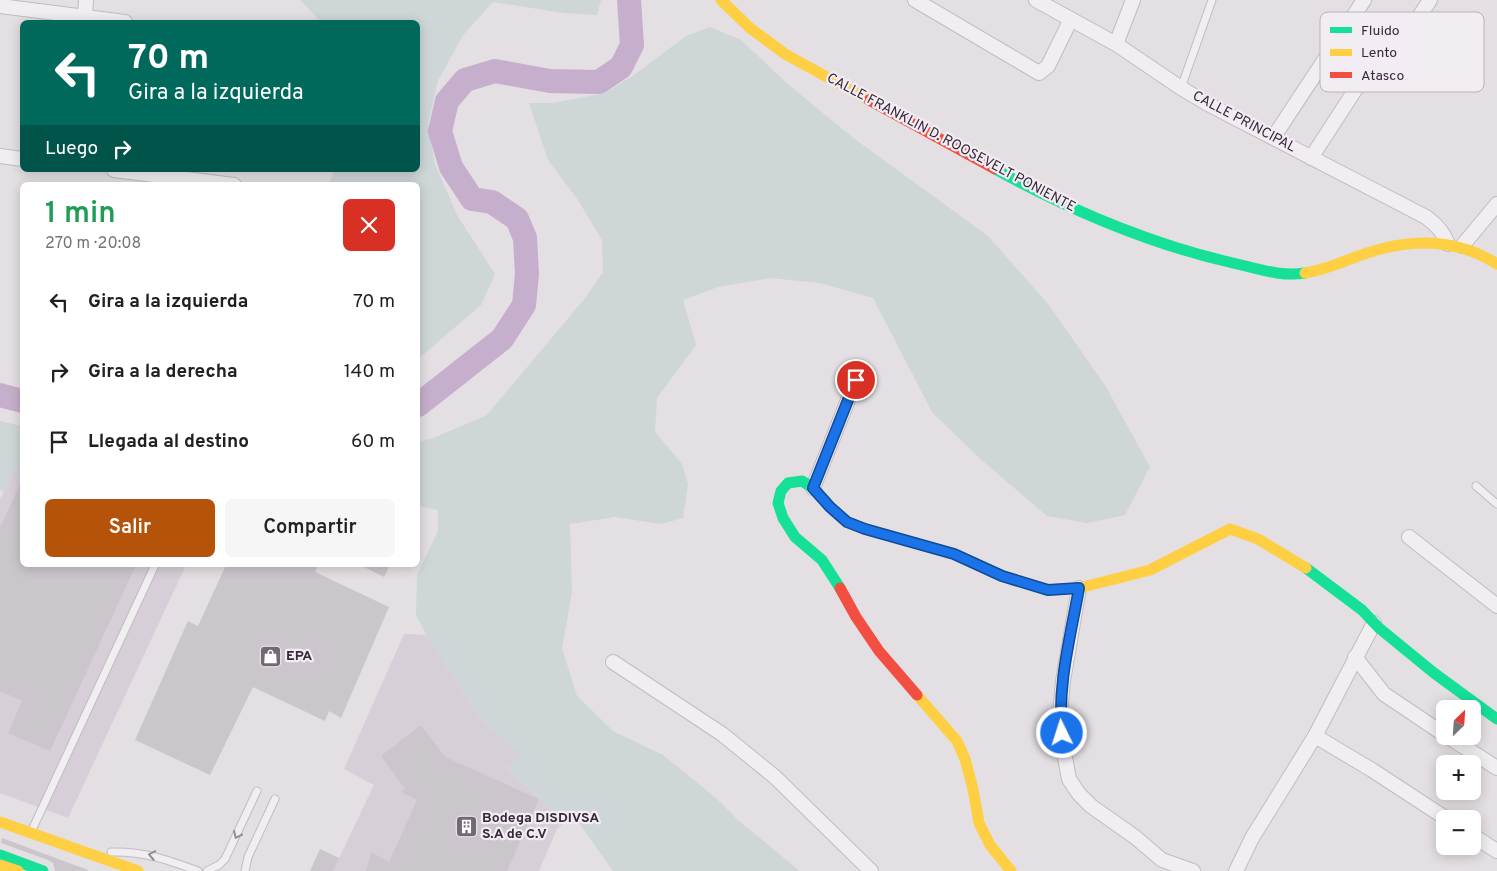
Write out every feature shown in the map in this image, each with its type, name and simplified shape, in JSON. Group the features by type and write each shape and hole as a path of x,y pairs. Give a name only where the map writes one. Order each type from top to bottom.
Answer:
{"main road":[{"name":"CALLE FRANKLIN D. ROOSEVELT PONIENTE","path":"721,0 750,28 784,54 1037,192 1087,216 1133,234 1209,257 1287,273 1319,271 1393,246 1415,243 1455,245"},
{"path":"1455,245 1478,252 1497,264"},
{"path":"1011,871 990,845 979,824 967,767 957,741 879,651 822,560 795,537 782,518 778,503 781,490 788,483 802,480 813,488 847,522 865,529 954,554 1002,576 1048,590 1079,588 1150,570 1230,528 1265,543 1315,574 1362,610 1374,623 1434,673 1497,719"},
{"path":"0,822 138,871"},
{"path":"0,831 112,871"},
{"path":"0,855 43,871"},
{"path":"0,864 18,871"}],"street":[{"path":"85,17 86,0"},
{"path":"914,0 1039,73 1048,66 1071,19"},
{"name":"CALLE PRINCIPAL","path":"1036,0 1116,44 1181,88 1426,217 1455,245"},
{"path":"1116,44 1134,0"},
{"path":"1356,12 1364,0"},
{"path":"1422,12 1430,0"},
{"path":"0,6 109,20"},
{"path":"1273,138 1320,67"},
{"path":"1311,158 1354,92"},
{"path":"0,156 20,158"},
{"path":"130,172 210,182"},
{"path":"1455,245 1497,204"},
{"path":"813,488 856,380"},
{"path":"1410,537 1497,606"},
{"path":"1079,588 1063,681 1060,714 1069,780 1090,806 1135,837 1162,860 1194,871"},
{"path":"1236,871 1252,838 1315,736 1374,623"},
{"path":"1355,657 1384,694 1436,729"},
{"path":"613,662 722,734 775,778 871,871"},
{"path":"1315,736 1436,812"},
{"path":"1460,745 1497,768"},
{"path":"1481,842 1497,852"}],"lane":[{"path":"1181,88 1212,0"},
{"path":"1476,486 1497,504"},
{"path":"31,832 153,567"},
{"path":"208,871 219,866 226,859 257,791"},
{"path":"245,871 248,857 274,799"},
{"path":"90,853 138,853 160,857 198,871"}],"shaded area":[{"path":"300,0 601,0 597,15 564,13 493,2 463,35 438,81 428,125 435,164 457,215 495,274 481,305 420,357 420,182 330,182 333,172 420,172 420,20 319,20"},
{"path":"710,27 741,40 790,86 856,140 988,236 1049,305 1106,387 1150,467 1125,515 1087,523 1047,516 978,457 932,412 873,298 820,283 770,278 718,287 683,300 696,345 657,398 655,432 682,464 688,484 683,518 661,524 615,517 570,524 572,592 562,648 577,696 613,731 663,755 800,871 613,871 574,816 557,829 561,819 507,768 521,755 482,720 426,635 416,615 417,575 438,531 438,510 420,506 420,441 436,437 487,415 586,297 603,272 602,240 578,200 548,160 529,103 553,103 605,93 634,75 686,36"},
{"path":"0,421 20,426 20,465 11,476 4,492 0,490"},
{"path":"20,465 20,567 185,567 68,818 0,793 0,499 11,476"},
{"path":"404,634 426,635 482,720 522,755 507,768 561,819 539,871 333,871 374,785 344,769"}],"building":[{"path":"20,484 20,567 135,567 50,751 8,733 22,701 0,691 0,528"},
{"name":"EPA","path":"225,567 317,567 315,572 389,607 341,718 329,711 325,721 253,687 210,775 135,740 188,621 198,626"},
{"path":"364,567 389,567 384,577"},
{"name":"Bodega DISDIVSA S.A de C.V","path":"421,725 445,757 539,799 507,871 366,871 371,852 389,862 417,800 401,792 405,789 381,756"},
{"path":"2,838 88,871 55,871 53,863 1,843"},
{"path":"320,849 339,858 333,871 310,871"}],"waterway":[{"path":"420,403 502,339 524,305 527,274 525,238 517,219 492,202 472,199 451,167 440,131 447,101 465,80 495,71 550,81 599,82 621,67 632,45 629,0"},
{"path":"0,395 20,400"}],"traffic: fast":[{"path":"995,169 1083,213 1143,237 1205,256 1271,272 1305,273"},
{"path":"840,588 822,560 795,537 783,518 778,503 781,491 788,483 802,481 813,488 847,522 865,529 954,554 1006,577"},
{"path":"1306,568 1362,610 1379,628 1434,673 1497,719"},
{"path":"0,855 43,871"}],"traffic: slow":[{"path":"721,0 750,28 785,54 869,100"},
{"path":"1305,273 1329,267 1384,248 1417,243 1434,243 1466,249 1497,264"},
{"path":"1006,577 1049,590 1079,588 1150,570 1230,529 1258,539 1306,568"},
{"path":"917,695 957,741 965,759 979,823 990,845 1011,871"},
{"path":"0,822 138,871"},
{"path":"0,865 18,871"}],"traffic: jam":[{"path":"869,100 995,169"},
{"path":"840,588 856,617 879,651 917,695"}],"place":[{"name":"EPA","path":"270,656"},
{"name":"Bodega DISDIVSA S.A de C.V","path":"466,826"}],"route":[{"path":"856,380 813,488 847,522 865,529 954,554 1002,576 1048,590 1079,588 1063,681 1060,714 1062,733"}]}
